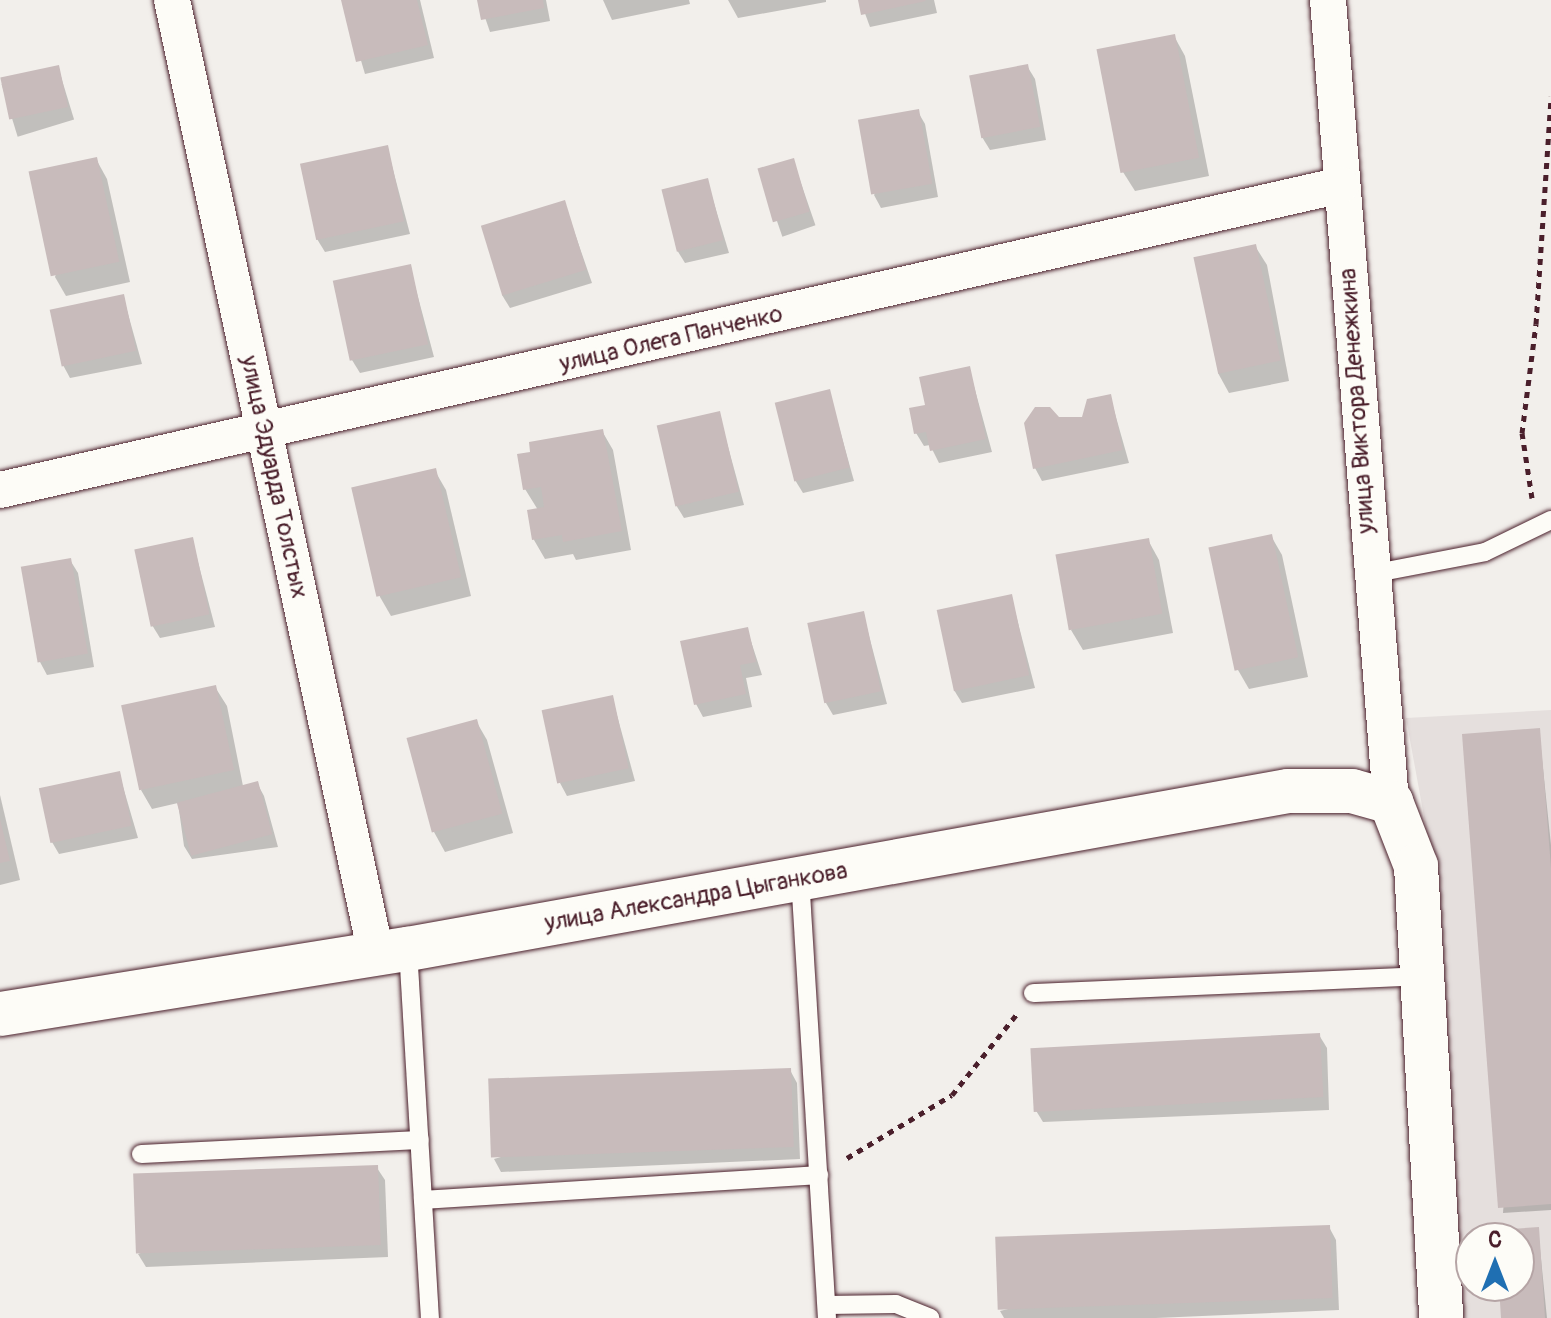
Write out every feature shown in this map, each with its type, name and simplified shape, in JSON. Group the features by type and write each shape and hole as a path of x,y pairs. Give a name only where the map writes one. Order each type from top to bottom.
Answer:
{"street":[{"name":"улица Эдуарда Толстых","path":"172,0 264,432 392,951"},
{"name":"улица Виктора Денежкина","path":"1328,0 1391,802"},
{"name":"улица Олега Панченко","path":"0,490 1341,185"},
{"name":"улица Александра Цыганкова","path":"0,1014 392,951 1288,791 1327,788 1391,802"},
{"path":"1391,802 1416,866 1441,1318"}],"lane":[{"path":"1371,574 1485,552 1544,525"},
{"path":"800,877 827,1312 896,1304 930,1318"},
{"path":"392,951 420,1140 430,1318"},
{"path":"1033,993 1423,976"},
{"path":"141,1154 420,1140"},
{"path":"423,1200 819,1175"}],"path":[{"path":"1544,525 1522,433 1536,324 1551,96"},
{"path":"819,1175 952,1095 1033,993"}],"shaded area":[{"path":"1551,710 1551,1318 1456,1318 1455,1302 1535,1302 1535,1222 1455,1222 1455,1298 1433,866 1406,718"}],"building":[{"path":"341,0 417,0 428,45 356,62"},
{"path":"477,0 543,0 544,8 481,20"},
{"path":"858,0 925,0 926,1 861,15"},
{"path":"1175,34 1199,158 1121,173 1096,49"},
{"path":"1028,64 1040,127 981,138 969,75"},
{"path":"59,65 68,107 9,120 0,77"},
{"path":"919,109 932,184 871,195 858,120"},
{"path":"388,145 404,221 316,240 300,164"},
{"path":"97,157 119,262 51,276 29,172"},
{"path":"794,158 809,212 773,222 757,168"},
{"path":"708,178 723,240 677,252 661,190"},
{"path":"565,200 586,270 502,296 481,226"},
{"path":"1256,244 1281,360 1218,374 1193,257"},
{"path":"411,264 428,344 350,361 333,281"},
{"path":"124,294 136,351 62,367 50,310"},
{"path":"970,366 986,439 930,451 926,432 914,434 909,408 925,405 919,377"},
{"path":"830,389 850,468 794,481 775,403"},
{"path":"1111,394 1123,450 1033,469 1024,423 1035,407 1050,407 1059,417 1082,417 1087,399"},
{"path":"720,411 739,492 675,506 657,426"},
{"path":"603,429 622,531 563,542 562,535 532,540 527,510 544,507 541,487 523,490 517,454 530,452 529,442"},
{"path":"436,468 461,577 376,597 351,488"},
{"path":"1272,534 1298,657 1235,671 1208,548"},
{"path":"193,537 209,614 151,627 134,549"},
{"path":"1149,538 1162,614 1069,630 1055,554"},
{"path":"71,558 88,654 38,662 21,567"},
{"path":"1012,594 1029,675 954,691 937,610"},
{"path":"864,611 881,691 824,703 807,623"},
{"path":"748,627 756,662 740,665 746,694 694,705 680,641"},
{"path":"216,685 234,770 139,790 121,705"},
{"path":"613,695 629,768 557,784 542,710"},
{"path":"477,719 502,814 432,833 406,738"},
{"path":"1540,728 1551,868 1551,1204 1498,1208 1462,734"},
{"path":"120,771 132,826 50,843 39,788"},
{"path":"258,781 272,834 191,856 177,803"},
{"path":"0,819 10,861 0,863"},
{"path":"1320,1033 1323,1097 1034,1112 1030,1048"},
{"path":"791,1068 794,1147 491,1158 488,1079"},
{"path":"378,1165 381,1245 136,1254 133,1174"},
{"path":"1330,1225 1333,1298 998,1310 995,1237"},
{"path":"1535,1227 1539,1227 1545,1318 1501,1318 1500,1302 1535,1302"}]}
